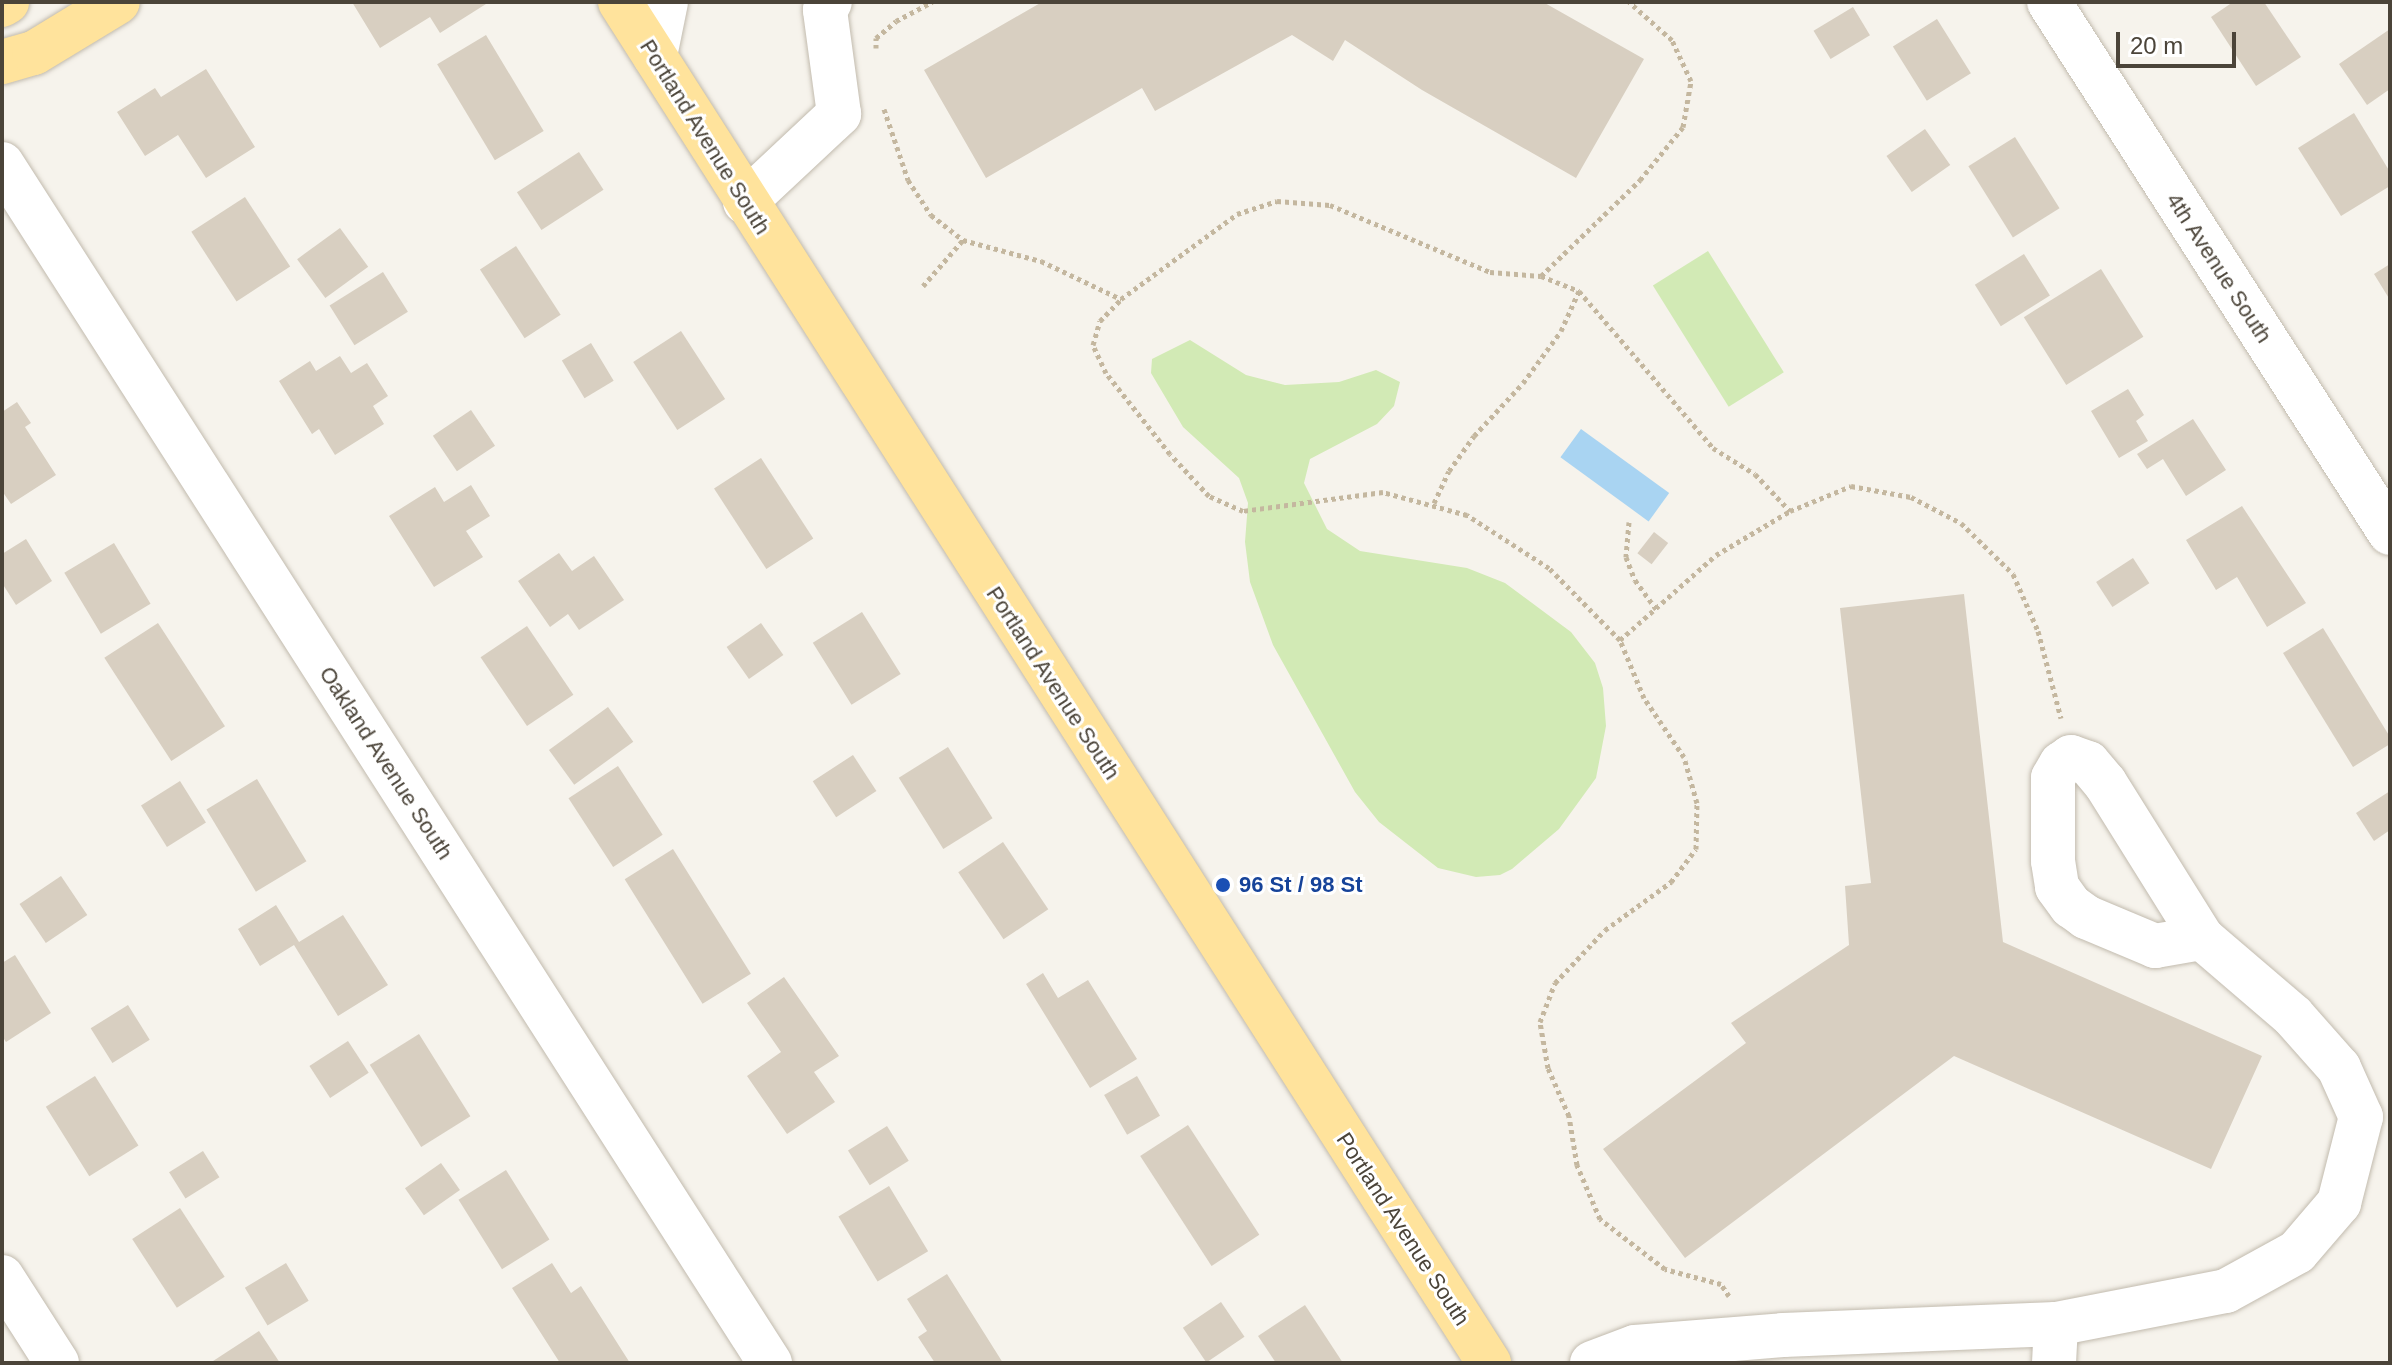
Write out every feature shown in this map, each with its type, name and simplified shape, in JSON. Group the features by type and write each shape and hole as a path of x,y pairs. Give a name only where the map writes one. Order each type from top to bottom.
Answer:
{"main road":[{"path":"2,62 34,53 118,2"},
{"name":"Portland Avenue South","path":"620,2 1489,1363"}],"street":[{"path":"655,56 666,2"},
{"path":"745,202 839,114 825,10 830,2"},
{"name":"4th Avenue South","path":"2049,2 2390,533"},
{"name":"Oakland Avenue South","path":"2,164 770,1363"},
{"path":"1592,1363 1635,1347 1756,1337 2055,1343 2226,1291 2297,1252 2339,1203 2361,1117 2339,1068 2293,1016 2202,938 2105,783 2088,763 2071,757 2053,778 2057,887 2071,906 2086,917 2155,946 2202,938"},
{"path":"2,1277 57,1363"}],"path":[{"path":"875,61 876,38 896,21 932,2"},
{"path":"1541,276 1640,180 1683,127 1691,81 1672,40 1629,2"},
{"path":"881,100 908,180 931,215 963,240 1041,261 1121,299"},
{"path":"1756,1337 1721,1284 1665,1269 1600,1219 1577,1165 1569,1116 1548,1068 1540,1022 1555,983 1605,930 1671,882 1696,849 1697,803 1684,757 1644,698 1620,640 1549,568 1467,515 1434,503 1383,492 1243,511 1209,496 1170,454 1106,373 1093,345 1100,321 1121,299 1237,214 1277,201 1330,205 1490,272 1541,276 1579,291 1713,448 1755,474 1790,511"},
{"path":"923,286 963,240"},
{"path":"1434,503 1457,460 1523,383 1561,331 1579,291"},
{"path":"1620,640 1716,555 1790,511 1851,486 1911,497 1961,523 2013,574 2038,631 2071,757"},
{"path":"1629,522 1626,557 1635,580 1656,609"}],"green space":[{"path":"1708,251 1784,372 1729,407 1653,285"},
{"path":"1190,340 1246,375 1285,385 1339,382 1376,370 1400,382 1394,406 1377,424 1310,459 1304,483 1327,529 1360,551 1467,568 1505,583 1571,632 1595,663 1603,688 1606,726 1596,778 1559,829 1512,869 1500,875 1476,877 1438,868 1379,822 1355,792 1273,645 1250,582 1245,542 1248,503 1239,478 1183,427 1151,373 1152,359"}],"water":[{"path":"1581,429 1669,493 1649,521 1560,457"}],"building":[{"path":"352,2 486,4 440,33 430,17 380,48"},
{"path":"1042,2 1543,2 1644,59 1576,178 1422,90 1345,40 1333,61 1292,35 1155,111 1142,88 986,178 924,70"},
{"path":"2233,2 2264,2 2301,57 2256,86 2211,17"},
{"path":"1853,7 1870,35 1831,59 1814,31"},
{"path":"1937,19 1971,73 1927,101 1893,47"},
{"path":"2390,29 2390,89 2367,105 2339,64"},
{"path":"486,35 544,131 495,160 437,64"},
{"path":"206,69 255,147 206,178 178,135 145,156 117,112 155,88 161,97"},
{"path":"2354,113 2390,172 2390,186 2341,216 2298,148"},
{"path":"1925,129 1950,165 1912,192 1886,156"},
{"path":"2015,137 2060,208 2013,237 1968,166"},
{"path":"579,152 604,190 541,230 517,192"},
{"path":"245,197 290,267 237,301 191,232"},
{"path":"340,228 368,267 325,298 297,259"},
{"path":"516,246 561,315 525,338 480,269"},
{"path":"2024,254 2050,296 2001,326 1975,285"},
{"path":"2390,264 2390,300 2374,274"},
{"path":"2101,269 2143,337 2066,385 2024,317"},
{"path":"383,272 408,312 354,345 330,305"},
{"path":"681,331 725,399 677,430 633,362"},
{"path":"591,343 614,381 585,398 562,361"},
{"path":"340,356 351,373 367,363 388,396 373,406 384,424 335,455 319,429 312,434 279,381 310,361 316,371"},
{"path":"2128,389 2144,415 2136,421 2148,441 2119,458 2091,411"},
{"path":"17,402 31,423 25,427 56,475 11,504 2,491 2,412"},
{"path":"471,410 495,446 457,471 433,436"},
{"path":"2193,419 2226,470 2186,496 2163,459 2147,469 2137,454"},
{"path":"761,458 813,539 766,569 714,488"},
{"path":"471,485 490,516 466,531 483,557 434,587 389,516 435,487 444,502"},
{"path":"2242,506 2306,603 2267,627 2237,577 2216,590 2186,540"},
{"path":"1654,532 1668,543 1652,564 1637,553"},
{"path":"26,539 52,581 16,605 2,583 2,554"},
{"path":"114,543 151,604 101,634 64,573"},
{"path":"559,553 572,571 594,556 624,600 579,630 568,614 550,627 518,581"},
{"path":"2133,558 2149,583 2112,607 2096,582"},
{"path":"1964,594 2003,942 2262,1056 2211,1169 1954,1056 1685,1258 1603,1149 1746,1043 1731,1023 1849,945 1845,886 1871,883 1840,608"},
{"path":"862,612 901,674 851,705 813,643"},
{"path":"158,623 225,726 171,761 104,658"},
{"path":"761,623 783,655 749,679 727,647"},
{"path":"527,626 573,695 527,726 481,657"},
{"path":"2323,628 2390,737 2390,744 2353,767 2283,653"},
{"path":"608,707 633,742 574,785 549,750"},
{"path":"948,747 993,818 943,849 899,778"},
{"path":"853,755 876,791 836,817 813,781"},
{"path":"618,766 663,835 613,867 569,798"},
{"path":"257,779 306,861 256,892 206,809"},
{"path":"180,781 206,823 167,847 141,805"},
{"path":"2390,791 2390,830 2374,841 2356,813"},
{"path":"1003,842 1048,909 1004,939 958,872"},
{"path":"673,849 751,974 703,1004 625,879"},
{"path":"61,876 87,915 46,943 20,904"},
{"path":"276,905 299,942 343,915 388,985 338,1016 294,945 260,966 238,929"},
{"path":"15,955 51,1013 6,1042 2,1036 2,963"},
{"path":"1043,973 1058,998 1088,980 1137,1059 1090,1088 1026,984"},
{"path":"784,977 839,1056 814,1072 835,1102 787,1134 747,1076 781,1052 747,1003"},
{"path":"128,1005 150,1040 112,1063 91,1028"},
{"path":"419,1034 470,1116 421,1147 370,1065"},
{"path":"348,1041 369,1073 330,1098 309,1066"},
{"path":"95,1076 138,1146 89,1176 46,1107"},
{"path":"1137,1076 1160,1116 1127,1135 1104,1095"},
{"path":"1188,1125 1259,1235 1212,1266 1140,1156"},
{"path":"887,1126 909,1161 870,1185 848,1150"},
{"path":"203,1151 219,1177 186,1198 169,1172"},
{"path":"441,1163 460,1190 424,1215 405,1188"},
{"path":"506,1170 549,1240 502,1269 459,1200"},
{"path":"889,1186 928,1251 878,1282 838,1216"},
{"path":"180,1208 225,1277 177,1308 132,1239"},
{"path":"286,1263 309,1301 268,1325 245,1288"},
{"path":"552,1263 571,1293 581,1286 630,1363 560,1363 512,1288"},
{"path":"947,1274 1003,1363 935,1363 918,1337 927,1331 907,1299"},
{"path":"1221,1302 1244,1337 1206,1363 1183,1328"},
{"path":"1305,1305 1343,1363 1276,1363 1258,1336"},
{"path":"259,1331 280,1363 210,1363"}],"place":[{"name":"96 St / 98 St","path":"1223,885"}]}
